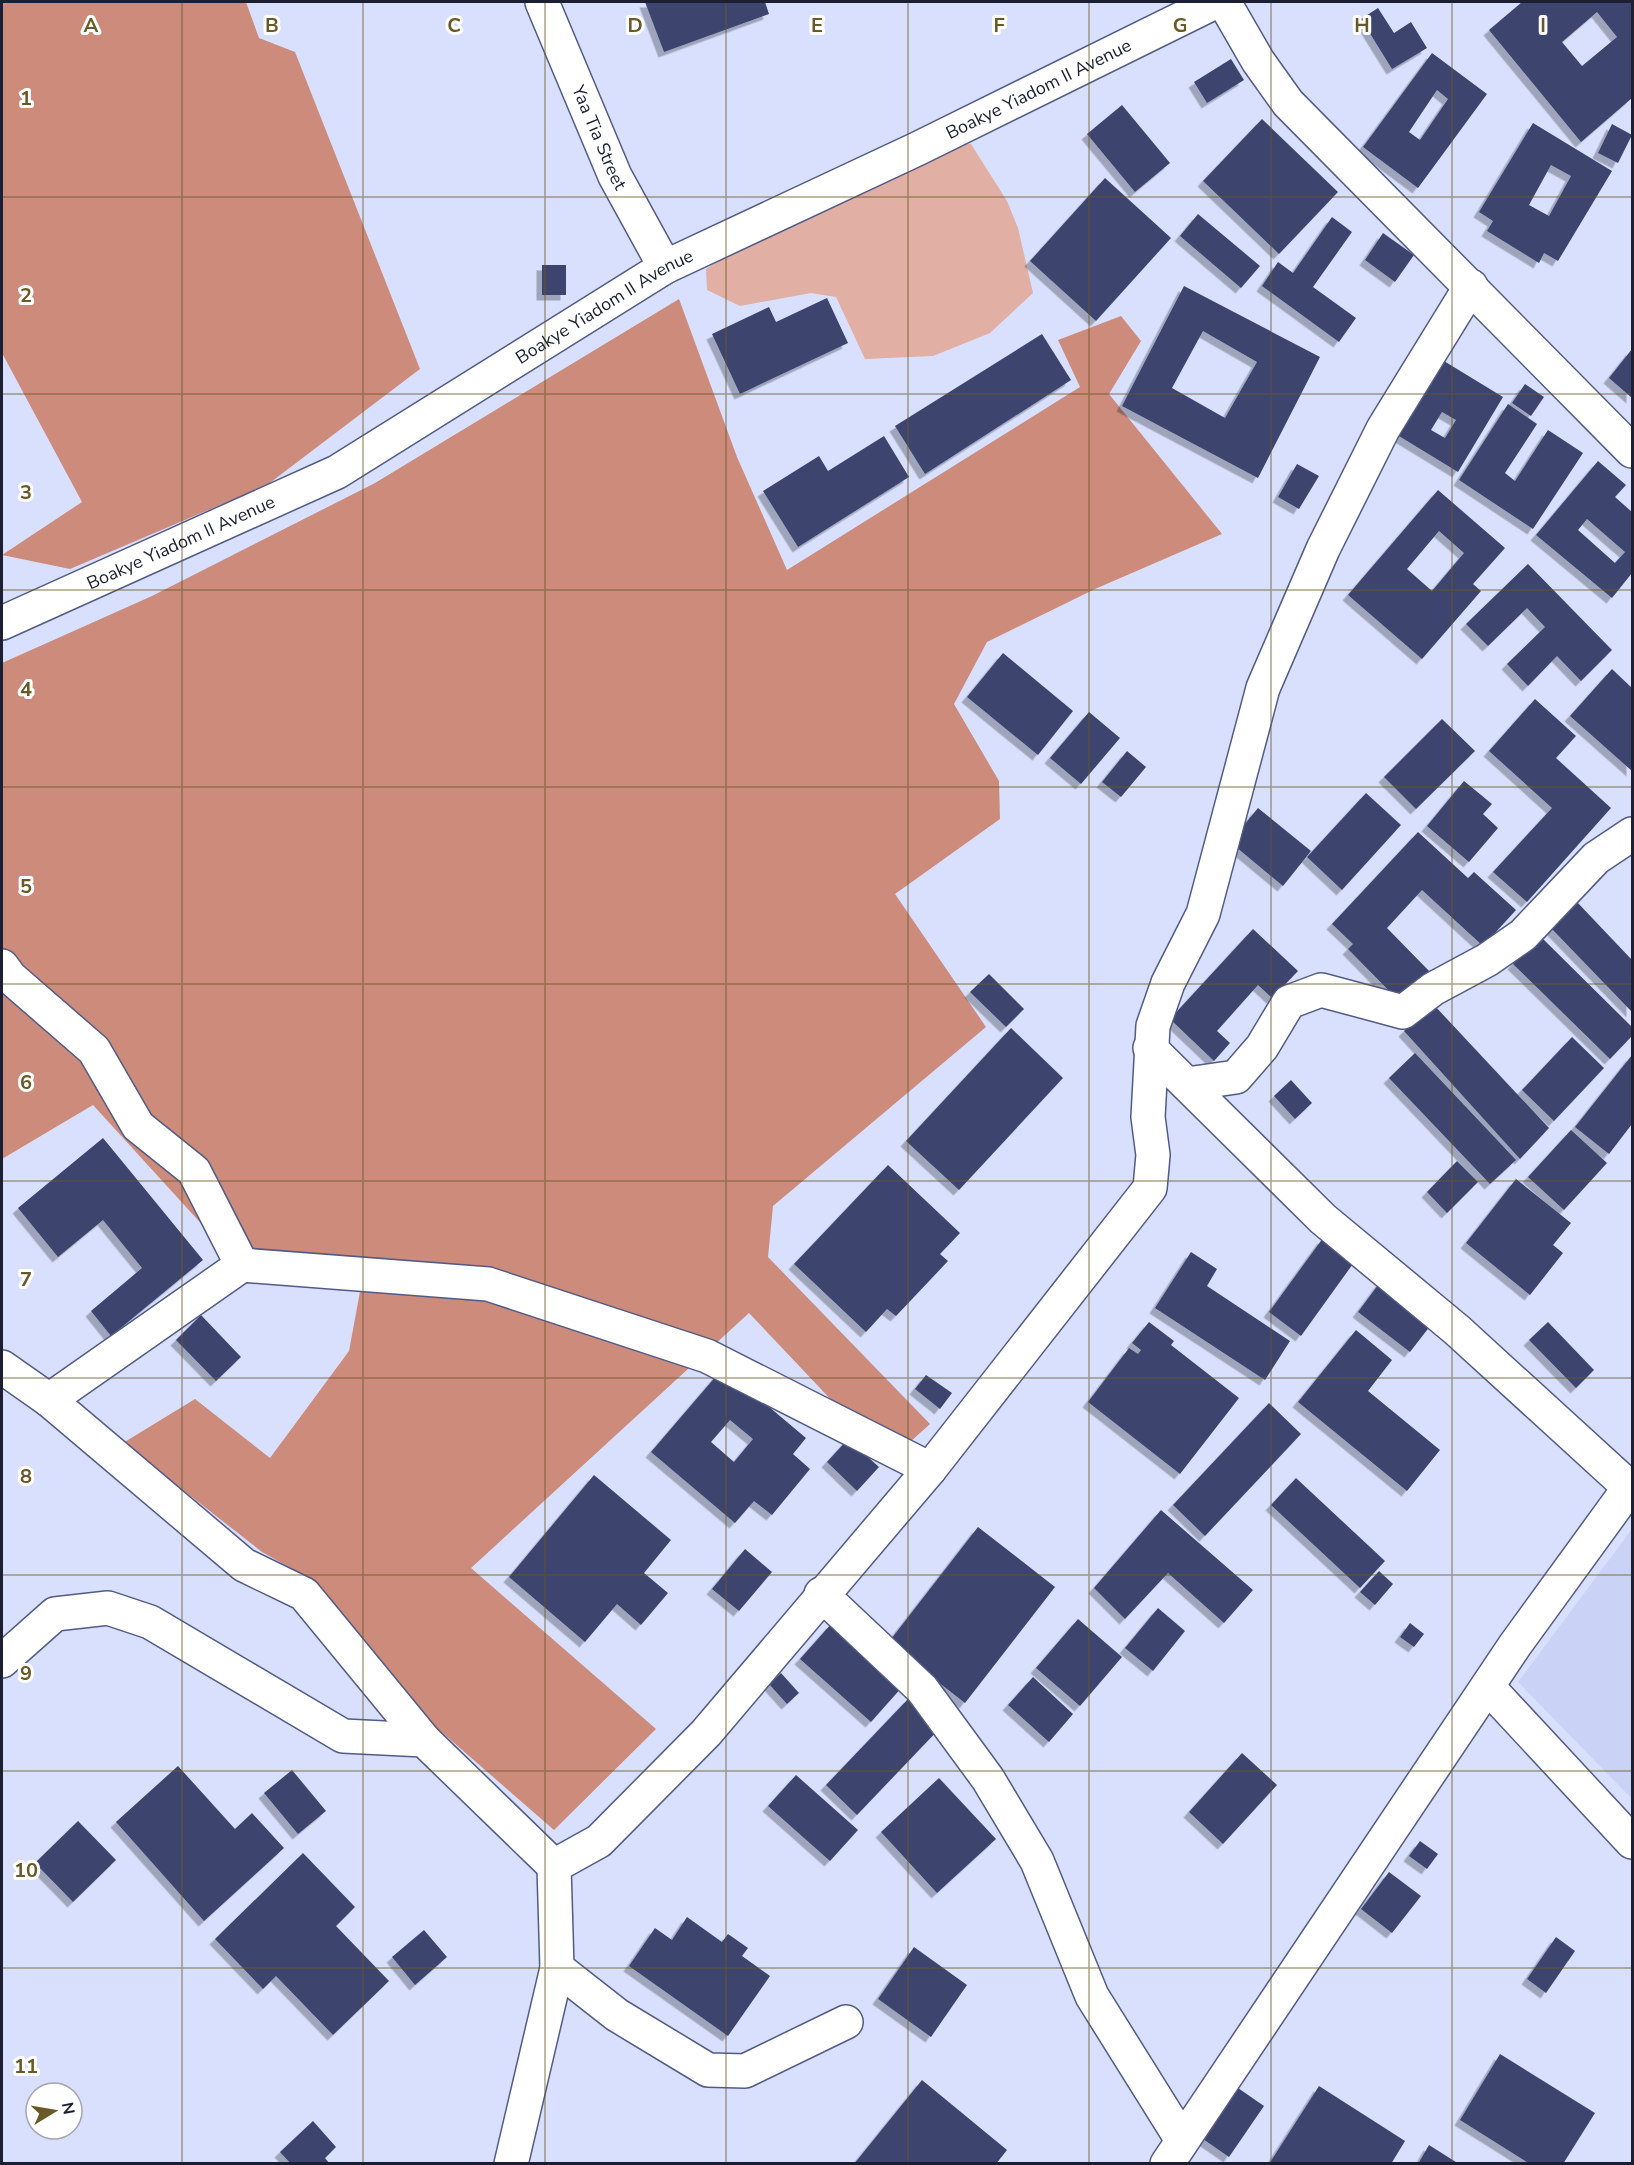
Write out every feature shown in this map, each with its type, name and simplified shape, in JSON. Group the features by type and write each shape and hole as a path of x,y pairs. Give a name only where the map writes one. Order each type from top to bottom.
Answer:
{"street":[{"name":"Yaa Tia Street","path":"542,2 615,177 666,267"},
{"name":"Boakye Yiadom II Avenue","path":"2,623 338,472 666,267 917,150 1215,2"},
{"path":"1224,2 1258,61 1288,103 1632,451"},
{"path":"554,1866 599,1841 698,1741 821,1594 930,1469 1150,1188 1153,1155 1148,1117 1153,1026 1168,983 1203,914 1263,688 1323,549 1383,429 1471,286"},
{"path":"1187,1084 1236,1077 1262,1047 1289,1002 1321,990 1403,1012 1433,989 1487,960 1523,935 1596,858 1632,834"},
{"path":"2,966 10,977 94,1050 138,1126 194,1171 242,1265"},
{"path":"821,1594 922,1689 988,1779 1037,1861 1092,1996 1175,2152 1488,1687 1631,1486 1458,1329 1323,1219 1150,1048"},
{"path":"49,1400 242,1265 488,1284 707,1356 930,1469"},
{"path":"2,1367 49,1400 244,1565 304,1594 424,1740 554,1866 557,1968 511,2163"},
{"path":"2,1661 55,1614 108,1608 150,1622 343,1736 424,1740"},
{"path":"1488,1687 1632,1842"},
{"path":"557,1968 617,2015 708,2070 745,2071 846,2022"}],"shaded area":[{"path":"2,2 246,2 259,38 295,52 420,369 267,485 70,569 2,555 82,502 2,353"},
{"path":"950,144 971,144 1007,201 1018,228 1033,293 990,333 933,356 865,359 836,297 811,293 740,306 707,290 706,269 762,233"},
{"path":"679,299 737,457 787,570 1080,387 1058,340 1121,316 1141,341 1109,394 1222,534 1095,589 987,642 954,704 999,781 1000,819 895,894 986,1027 773,1206 768,1257 930,1424 889,1461 749,1313 471,1568 656,1729 554,1830 414,1708 316,1582 262,1552 123,1443 195,1399 270,1458 349,1351 364,1270 228,1253 93,1105 2,1159 2,663 152,596 375,483"},
{"path":"1632,1529 1632,1799 1518,1682"}],"building":[{"path":"645,2 765,2 769,14 664,52"},
{"path":"1522,2 1632,2 1632,98 1581,142 1489,30","holes":["1597,12 1617,37 1582,66 1562,42"]},
{"path":"1378,8 1394,33 1411,22 1427,48 1392,69 1361,19"},
{"path":"1432,53 1487,94 1418,188 1363,147","holes":["1437,90 1448,99 1420,140 1409,132"]},
{"path":"1231,59 1244,80 1207,103 1194,82"},
{"path":"1122,105 1170,163 1135,192 1087,134"},
{"path":"1262,119 1338,192 1279,254 1203,181"},
{"path":"1533,123 1612,171 1558,261 1544,253 1539,263 1487,231 1493,221 1479,212","holes":["1551,165 1571,176 1549,216 1529,205"]},
{"path":"1612,124 1632,135 1618,163 1598,153"},
{"path":"1105,178 1171,238 1096,321 1030,261"},
{"path":"1198,214 1260,266 1241,288 1180,236"},
{"path":"1332,217 1352,232 1313,287 1356,318 1339,342 1262,286 1278,262 1293,273"},
{"path":"1383,233 1414,255 1395,282 1365,260"},
{"path":"542,265 566,265 566,295 542,295"},
{"path":"1184,286 1320,357 1258,478 1122,406","holes":["1203,331 1257,362 1225,418 1172,388"]},
{"path":"827,298 848,343 740,394 712,334 769,307 776,322"},
{"path":"1042,334 1071,380 925,474 895,426"},
{"path":"1632,349 1632,398 1609,378"},
{"path":"1439,358 1503,397 1458,472 1394,433","holes":["1442,412 1456,420 1445,438 1431,430"]},
{"path":"1525,384 1544,397 1531,416 1512,403"},
{"path":"1508,404 1537,424 1505,473 1515,481 1548,430 1583,453 1533,529 1459,480"},
{"path":"884,436 909,477 798,547 763,491 819,456 828,471"},
{"path":"1598,461 1626,485 1615,497 1632,512 1632,573 1612,598 1536,535","holes":["1587,519 1625,552 1615,563 1578,530"]},
{"path":"1297,464 1319,476 1299,509 1278,497"},
{"path":"1438,490 1505,548 1473,584 1481,591 1422,659 1348,595","holes":["1439,531 1464,553 1432,591 1407,569"]},
{"path":"1528,564 1612,650 1581,681 1557,656 1528,686 1507,664 1545,627 1527,608 1488,646 1466,624"},
{"path":"1003,653 1073,711 1038,755 967,697"},
{"path":"1612,669 1632,688 1632,771 1570,716"},
{"path":"1535,699 1576,736 1556,758 1611,808 1527,902 1493,872 1552,808 1489,751"},
{"path":"1089,712 1120,738 1081,784 1050,758"},
{"path":"1442,719 1475,751 1416,809 1384,777"},
{"path":"1127,751 1146,767 1121,797 1102,782"},
{"path":"1464,781 1492,804 1483,814 1498,828 1469,862 1427,826"},
{"path":"1366,793 1401,825 1342,890 1307,857"},
{"path":"1258,808 1311,851 1283,886 1230,842"},
{"path":"1418,832 1468,878 1474,872 1516,910 1483,946 1422,890 1387,928 1432,974 1402,1004 1348,949 1353,944 1332,924"},
{"path":"1577,902 1632,960 1632,1012 1551,928"},
{"path":"1253,929 1298,971 1272,998 1258,985 1217,1031 1230,1043 1214,1061 1170,1019"},
{"path":"1540,936 1632,1027 1632,1036 1610,1059 1513,964"},
{"path":"989,974 1024,1009 1006,1027 970,992"},
{"path":"1433,1004 1549,1128 1520,1159 1404,1031"},
{"path":"1011,1028 1063,1078 959,1190 906,1141"},
{"path":"1572,1037 1604,1068 1554,1121 1522,1090"},
{"path":"1415,1053 1516,1160 1490,1184 1389,1078"},
{"path":"1632,1055 1632,1124 1609,1154 1575,1127"},
{"path":"1291,1080 1312,1103 1295,1119 1274,1096"},
{"path":"1571,1130 1607,1163 1564,1210 1528,1177"},
{"path":"103,1138 203,1260 111,1336 91,1311 142,1268 103,1220 58,1257 18,1208"},
{"path":"1457,1161 1478,1182 1447,1213 1427,1192"},
{"path":"888,1165 960,1233 940,1254 948,1261 896,1316 887,1309 866,1332 794,1264"},
{"path":"1516,1179 1571,1223 1553,1245 1563,1253 1530,1295 1466,1243"},
{"path":"1323,1238 1355,1261 1301,1336 1269,1312"},
{"path":"1191,1252 1217,1269 1207,1286 1290,1341 1265,1380 1155,1308"},
{"path":"1381,1281 1434,1321 1410,1352 1358,1312"},
{"path":"201,1315 241,1357 216,1381 176,1340"},
{"path":"1149,1322 1174,1341 1171,1345 1239,1398 1180,1474 1088,1402 1129,1348 1138,1354 1141,1350 1132,1343"},
{"path":"1548,1322 1594,1370 1576,1388 1529,1340"},
{"path":"1356,1330 1392,1360 1368,1391 1440,1450 1407,1491 1298,1402"},
{"path":"723,1368 806,1438 793,1454 810,1469 772,1515 754,1501 735,1523 651,1452","holes":["730,1420 753,1439 734,1462 711,1442"]},
{"path":"926,1375 952,1393 940,1409 915,1389"},
{"path":"1269,1403 1301,1434 1205,1536 1173,1505"},
{"path":"848,1439 879,1467 857,1491 827,1462"},
{"path":"594,1475 671,1540 644,1573 668,1593 641,1625 617,1604 585,1642 509,1577"},
{"path":"1296,1478 1385,1561 1360,1588 1271,1505"},
{"path":"1161,1510 1253,1590 1224,1623 1168,1573 1125,1619 1094,1588"},
{"path":"978,1527 1055,1587 965,1703 888,1643"},
{"path":"745,1549 772,1572 739,1611 712,1589"},
{"path":"1379,1571 1393,1584 1375,1605 1360,1592"},
{"path":"1158,1608 1185,1631 1153,1671 1125,1648"},
{"path":"1078,1619 1122,1657 1080,1706 1036,1668"},
{"path":"832,1623 903,1686 871,1722 800,1659"},
{"path":"1410,1623 1424,1634 1414,1647 1400,1637"},
{"path":"781,1673 799,1693 787,1704 769,1684"},
{"path":"1033,1677 1073,1714 1049,1742 1008,1705"},
{"path":"909,1698 940,1728 857,1815 826,1785"},
{"path":"1242,1753 1277,1785 1223,1844 1189,1812"},
{"path":"178,1766 235,1829 252,1813 284,1848 204,1921 116,1822"},
{"path":"292,1770 326,1811 298,1834 264,1793"},
{"path":"796,1775 858,1830 830,1861 768,1806"},
{"path":"939,1778 996,1839 937,1893 881,1832"},
{"path":"78,1821 116,1860 73,1902 35,1863"},
{"path":"1420,1841 1438,1854 1427,1869 1409,1856"},
{"path":"303,1853 355,1907 336,1926 389,1981 333,2035 276,1976 263,1989 215,1939"},
{"path":"1389,1872 1421,1896 1392,1933 1361,1909"},
{"path":"687,1917 722,1942 728,1934 748,1948 742,1956 770,1976 728,2036 629,1966 655,1928 672,1940"},
{"path":"424,1930 447,1957 415,1985 392,1957"},
{"path":"1556,1937 1575,1951 1546,1993 1527,1979"},
{"path":"914,1947 967,1985 931,2037 878,1999"},
{"path":"1500,2054 1595,2113 1563,2164 1530,2164 1460,2120"},
{"path":"922,2080 1007,2150 996,2164 854,2164"},
{"path":"1319,2086 1405,2141 1391,2164 1269,2164"},
{"path":"1238,2088 1264,2106 1229,2157 1203,2139"},
{"path":"313,2121 336,2147 325,2158 330,2164 291,2164 280,2152"},
{"path":"1429,2145 1459,2164 1418,2164"}]}
